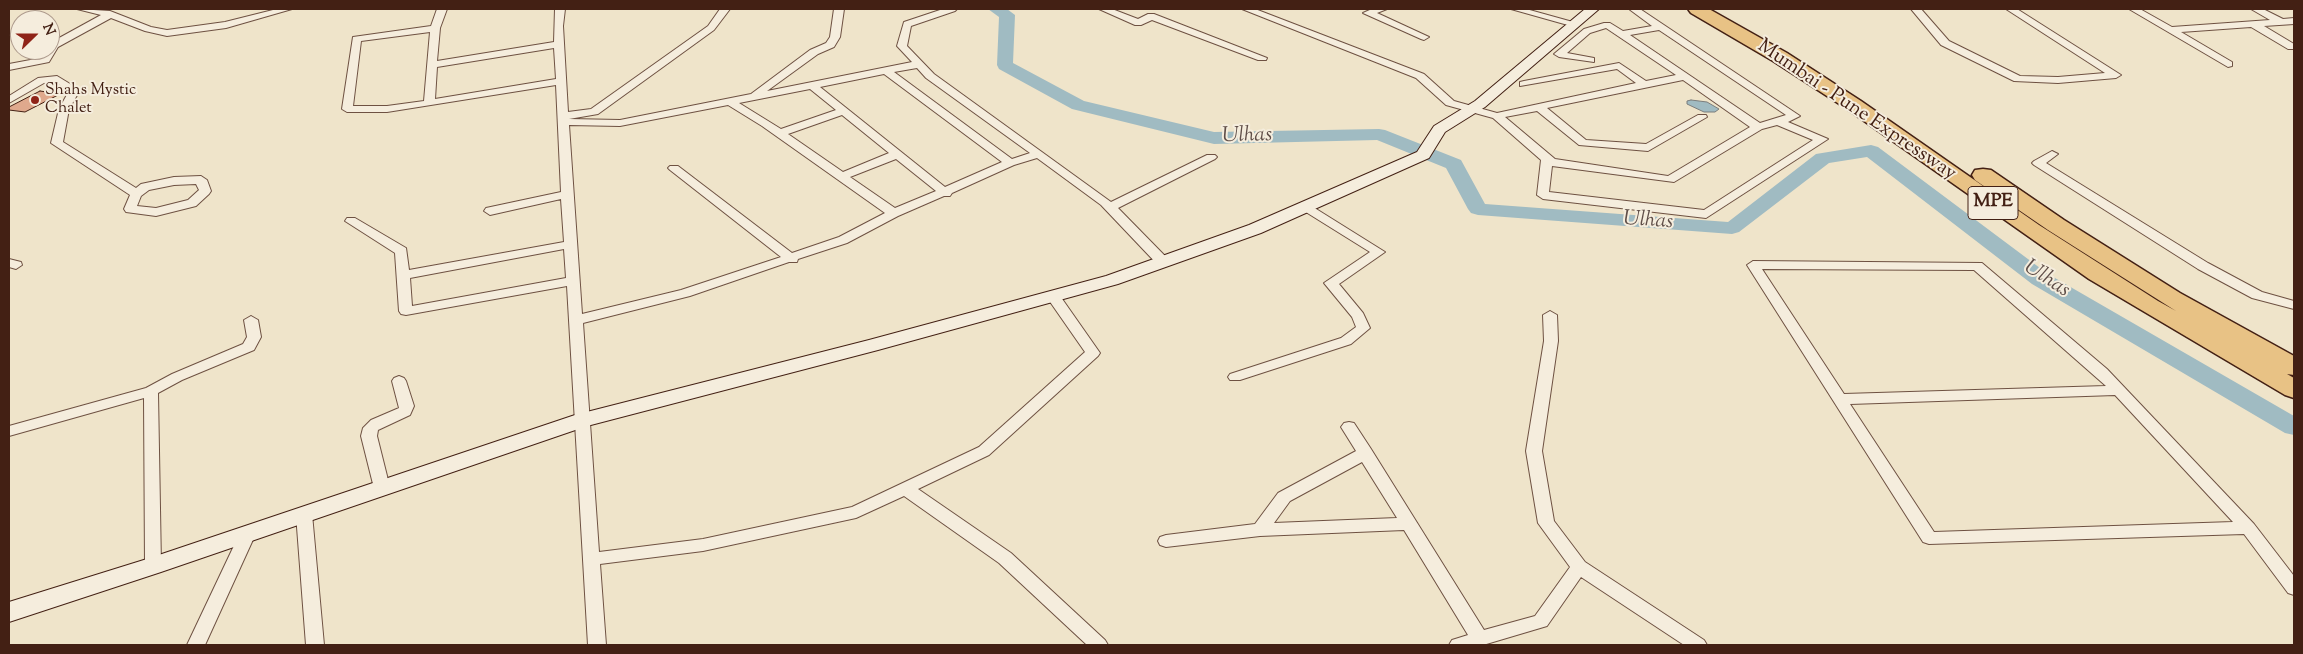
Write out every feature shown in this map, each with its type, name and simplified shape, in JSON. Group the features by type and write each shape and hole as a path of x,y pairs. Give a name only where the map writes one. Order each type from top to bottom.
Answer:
{"highway":[{"name":"Mumbai - Pune Expressway","path":"1697,9 1780,57 1854,105 2031,230 2126,292 2294,388"},
{"name":"Mumbai - Pune Expressway","path":"1722,9 1800,53 1876,102 2121,268 2294,366"}],"street":[{"path":"82,9 110,14 148,29 167,33 226,25 287,9"},
{"path":"430,103 435,28 442,9"},
{"path":"560,9 559,44 567,194 598,645"},
{"path":"563,119 594,112 711,28 725,9"},
{"path":"750,98 814,52 830,45 835,37 839,9"},
{"path":"952,9 907,24 902,46 930,76 1110,207 1163,262"},
{"path":"1104,9 1138,24 1151,16 1262,58"},
{"path":"1247,9 1420,76 1450,103 1497,116 1551,162 1670,180 1758,127 1795,116 1634,9"},
{"path":"1382,9 1368,13 1424,37"},
{"path":"1516,9 1575,24"},
{"path":"9,612 153,566 582,420 871,346 1112,280 1255,229 1423,155 1440,129 1480,104 1593,9"},
{"path":"1916,9 1945,43 2018,79 2058,80 2116,75 2011,9"},
{"path":"2134,9 2228,64"},
{"path":"2256,9 2281,21"},
{"path":"60,43 110,14"},
{"path":"2172,30 2294,21"},
{"path":"2252,24 2292,47"},
{"path":"1590,60 1559,54 1587,31 1607,25 1758,127"},
{"path":"1621,34 1661,26"},
{"path":"435,28 356,39 347,109 387,109 561,81"},
{"path":"432,65 559,44"},
{"path":"9,67 45,60 42,80"},
{"path":"563,119 620,123 919,64"},
{"path":"1524,84 1618,66 1643,84"},
{"path":"886,71 1010,163"},
{"path":"1497,116 1685,76"},
{"path":"9,100 42,80 57,79 75,90 64,109 57,143 136,194"},
{"path":"811,85 946,192"},
{"path":"729,101 894,213"},
{"path":"1539,107 1583,143 1648,148 1702,117"},
{"path":"779,134 844,111"},
{"path":"1547,159 1543,195 1706,214 1822,139 1777,121"},
{"path":"841,177 898,154"},
{"path":"576,320 685,293 792,259 844,240 872,227 894,213 1010,163 1039,154"},
{"path":"2052,154 2038,163 2203,266 2257,295 2294,305"},
{"path":"1110,207 1211,157"},
{"path":"674,168 792,259"},
{"path":"200,180 205,191 192,203 156,212 130,209 136,194 145,187 174,181 200,180"},
{"path":"490,211 567,194"},
{"path":"1235,378 1346,341 1363,328 1358,316 1331,283 1379,252 1305,206"},
{"path":"351,221 401,251 405,275 406,311 573,281"},
{"path":"405,275 571,244"},
{"path":"2248,528 1929,538 1753,265 1978,266 2102,372 2248,528 2294,588"},
{"path":"592,558 703,545 856,512 984,451 1093,353 1053,296"},
{"path":"1550,315 1551,342 1534,451 1546,523 1579,567 1698,645"},
{"path":"9,431 151,391 177,377 249,347 254,337 251,320"},
{"path":"382,488 369,436 376,424 405,410 407,406 399,381"},
{"path":"1839,398 2119,390"},
{"path":"151,391 153,566"},
{"path":"1349,427 1479,638"},
{"path":"1260,530 1284,497 1366,454"},
{"path":"906,489 1005,558 1098,645"},
{"path":"304,514 315,645"},
{"path":"1166,541 1260,530 1409,524"},
{"path":"196,645 248,533"},
{"path":"1458,645 1542,621 1579,567"}],"water":[{"path":"1687,101 1707,102 1719,109 1715,112 1704,112 1687,104"}],"building":[{"name":"Shahs Mystic Chalet","path":"40,91 60,94 25,112 9,110 9,107"}],"waterway":[{"name":"Ulhas","path":"996,9 1007,15 1005,65 1078,105 1214,138 1379,134 1454,164 1478,209 1732,228 1823,158 1871,151 2040,279 2294,427"}],"place":[{"name":"Shahs Mystic Chalet","path":"35,100"}]}
